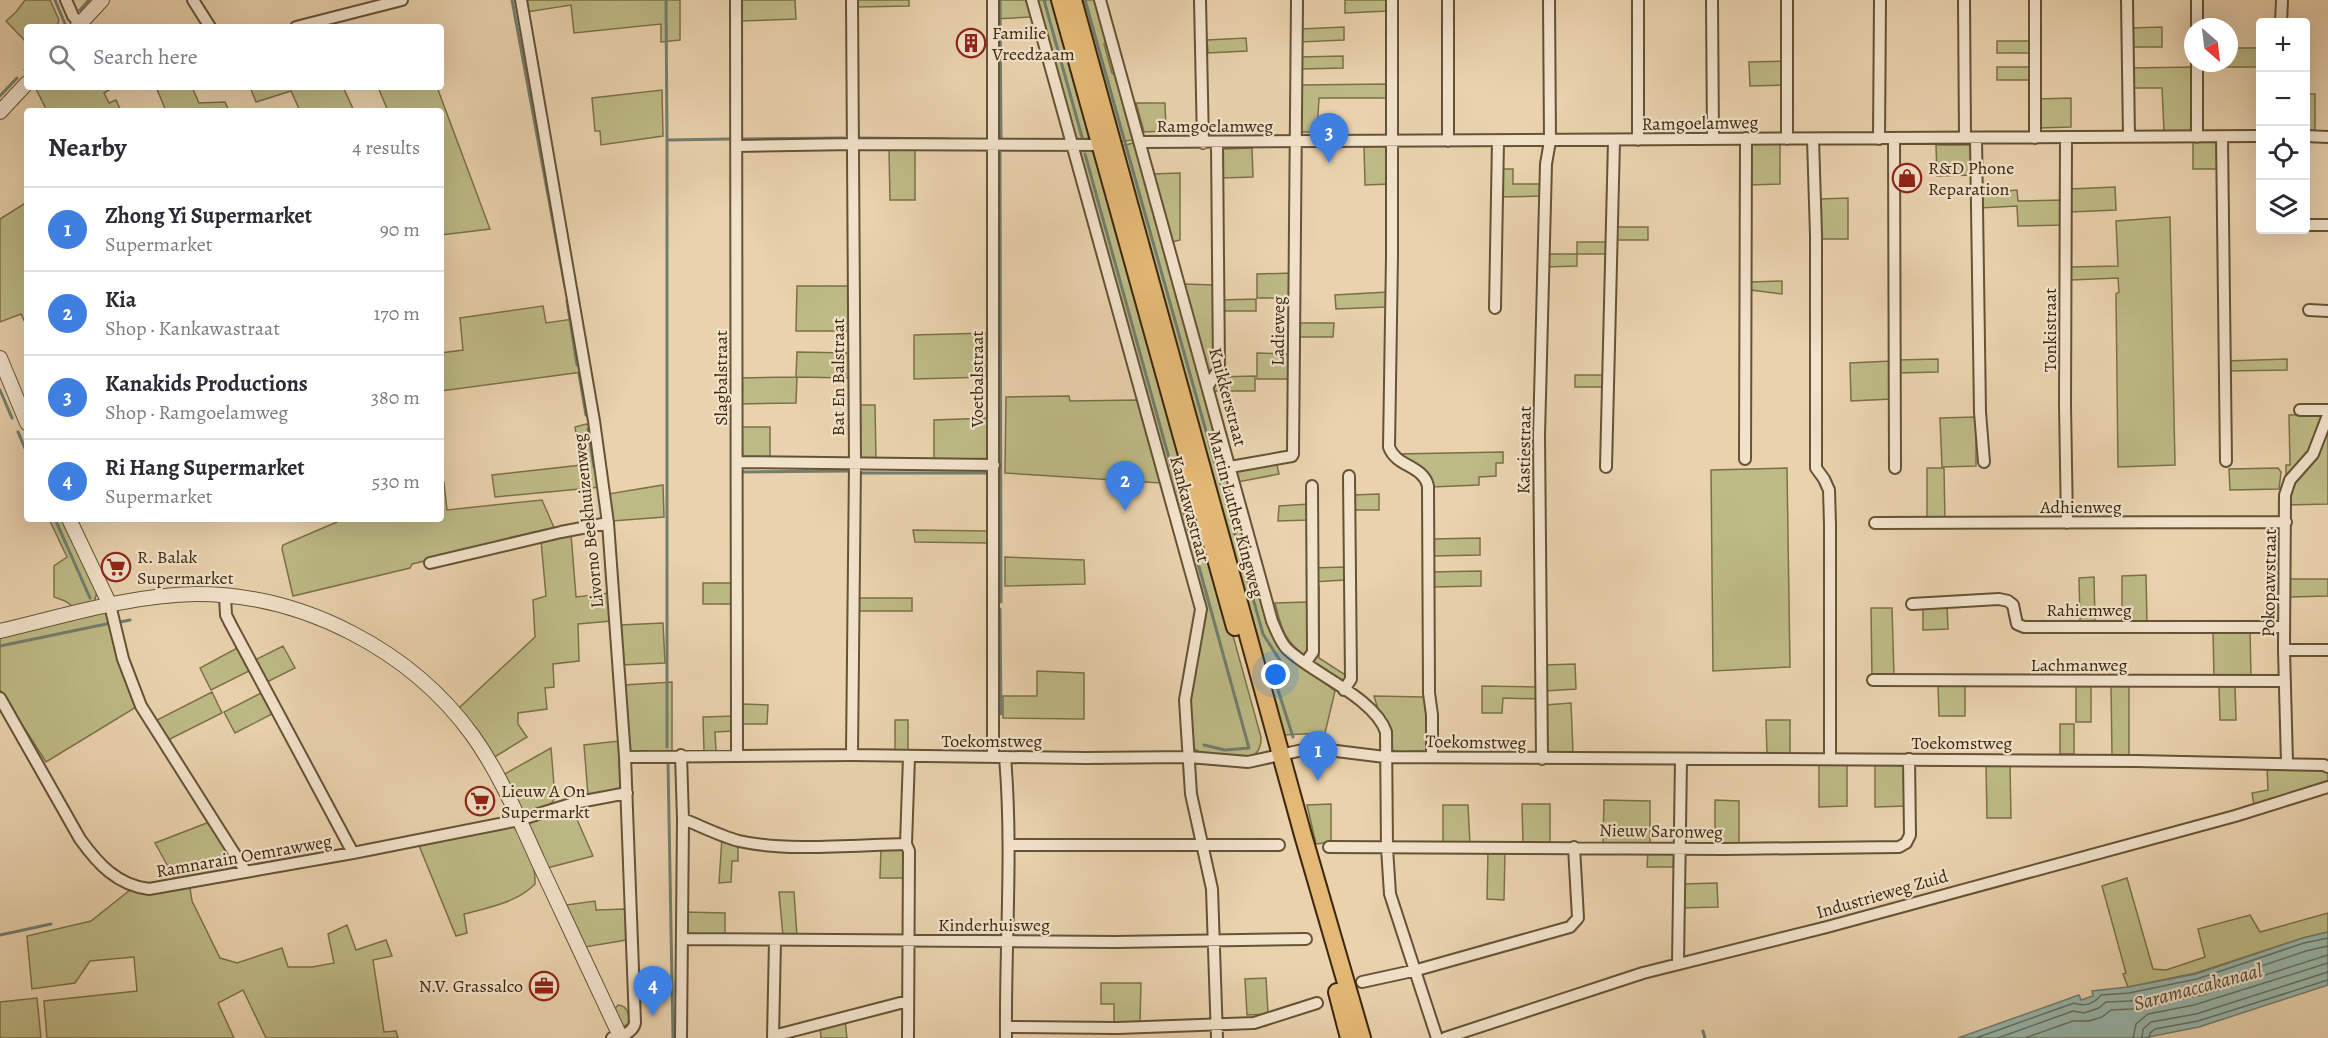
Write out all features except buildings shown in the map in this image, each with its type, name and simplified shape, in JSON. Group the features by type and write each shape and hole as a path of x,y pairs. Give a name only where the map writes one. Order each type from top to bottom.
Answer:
{"main road":[{"name":"Martin Luther Kingweg","path":"1060,0 1107,145"},
{"name":"Martin Luther Kingweg","path":"1073,0 1107,145 1277,756 1349,1038"},
{"name":"Martin Luther Kingweg","path":"1277,756 1303,835 1362,1038"}],"street":[{"path":"66,0 77,24"},
{"path":"79,24 102,0"},
{"path":"193,0 208,24"},
{"path":"308,24 402,0"},
{"name":"Livorno Beekhuizenweg","path":"521,0 594,421 608,523 627,793 635,1023 632,1030 618,1038"},
{"name":"Slagbalstraat","path":"736,0 738,146 737,756"},
{"name":"Bat En Balstraat","path":"852,0 855,463 852,755"},
{"name":"Voetbalstraat","path":"993,0 994,465 999,757 1009,802 1008,940 1004,999 1006,1033"},
{"name":"Kankawastraat","path":"1032,0 1201,609 1185,700 1191,794 1212,889 1217,1038"},
{"name":"Knikkerstraat","path":"1100,0 1272,621 1287,649 1374,712 1386,732 1387,848 1390,894 1417,970 1437,1038"},
{"path":"1200,0 1203,143"},
{"path":"1296,142 1297,0"},
{"path":"1392,0 1393,142 1389,447 1393,456 1424,476 1429,493 1429,693 1432,757"},
{"path":"1448,0 1449,141"},
{"name":"Kastiestraat","path":"1542,759 1539,435 1546,164 1550,141 1549,0"},
{"path":"1638,0 1638,140"},
{"path":"1712,0 1713,139"},
{"path":"1786,0 1787,139"},
{"path":"1879,139 1880,0"},
{"path":"1964,0 1983,462"},
{"path":"2035,0 2035,138"},
{"path":"2127,0 2129,137"},
{"path":"2197,0 2197,18"},
{"path":"2281,18 2282,0"},
{"path":"2197,72 2197,137"},
{"path":"0,112 24,86"},
{"name":"Ramgoelamweg","path":"1141,142 1216,144 1746,138 2256,136"},
{"path":"2310,136 2328,137"},
{"name":"Tonkistraat","path":"2066,137 2067,523"},
{"path":"2222,137 2226,461"},
{"path":"1745,459 1746,138"},
{"path":"1813,139 1816,235 1816,468 1829,490 1830,524 1830,759"},
{"path":"1894,139 1895,468"},
{"path":"1495,308 1498,141"},
{"path":"1606,467 1614,141"},
{"name":"Ladieweg","path":"1230,467 1293,454 1296,142"},
{"path":"1208,386 1219,369 1216,144"},
{"path":"738,146 1107,145"},
{"path":"2310,225 2328,225"},
{"path":"2309,310 2328,311"},
{"path":"0,358 24,416"},
{"path":"2300,410 2328,410"},
{"name":"Pokopawstraat","path":"2287,764 2284,650 2285,495 2290,480 2313,454 2328,415"},
{"path":"738,462 994,465"},
{"path":"1344,690 1351,679 1349,476"},
{"path":"1306,662 1313,652 1312,486"},
{"path":"70,522 110,605 123,659 141,706 246,872"},
{"name":"Adhienweg","path":"1875,523 2286,522"},
{"path":"430,563 608,523"},
{"path":"0,631 110,605 173,596 225,596 290,608 322,619 376,647 433,690 474,737 519,820 618,1038"},
{"path":"225,596 226,615 353,853"},
{"name":"Rahiemweg","path":"1912,604 1999,599 2013,605 2017,624 2024,627 2284,627"},
{"path":"2284,650 2328,650"},
{"name":"Lachmanweg","path":"1873,680 2285,681"},
{"name":"Ramnarain Oemrawweg","path":"0,698 80,839 96,860 118,880 149,889 353,853 519,820 574,803 627,793"},
{"name":"Toekomstweg","path":"625,757 681,755 1190,757 1248,762 1312,748 1385,757 1681,760 1909,759 2287,764 2328,767"},
{"path":"681,755 683,819 681,1038"},
{"path":"908,1038 909,851 906,844 909,757"},
{"name":"Nieuw Saronweg","path":"1329,847 1899,847 1906,843 1910,835 1909,759"},
{"path":"1678,963 1681,760"},
{"name":"Industrieweg Zuid","path":"1446,1038 1678,963 1827,927 2235,816 2328,786"},
{"path":"683,819 737,840 754,844 815,846 906,844"},
{"path":"1009,845 1202,847 1279,845"},
{"path":"1362,982 1417,970 1575,924 1578,918 1574,847"},
{"name":"Kinderhuisweg","path":"682,939 908,941 1306,939"},
{"path":"775,940 773,1037 908,1001"},
{"path":"1006,1033 1118,1033 1254,1023 1317,1003"}],"shaded area":[{"path":"25,0 50,0 59,20 58,24 24,24 24,40 6,21"},
{"path":"525,0 680,0 680,40 661,42 661,24 574,33 571,5 527,12"},
{"path":"739,0 795,0 796,19 740,21"},
{"path":"856,0 909,0 909,6 856,7"},
{"path":"996,0 1026,0 1031,17 996,19"},
{"path":"1035,0 1055,0 1090,136 1084,141 1076,142"},
{"path":"1077,0 1096,0 1108,42 1104,44 1112,73 1117,77 1133,140 1119,142"},
{"path":"1345,0 1387,0 1388,11 1345,13"},
{"path":"1344,27 1344,40 1300,42 1300,29"},
{"path":"2162,27 2162,47 2131,47 2131,28"},
{"path":"1246,38 1247,51 1208,53 1207,40"},
{"path":"1997,41 2031,41 2031,53 1997,53"},
{"path":"2238,48 2256,48 2256,67 2238,67"},
{"path":"1343,56 1343,68 1300,69 1299,57"},
{"path":"1785,61 1785,85 1750,86 1749,62"},
{"path":"1997,67 2031,67 2031,80 1997,80"},
{"path":"2184,67 2184,72 2194,72 2193,128 2189,131 2164,131 2162,88 2131,88 2130,68"},
{"path":"1388,84 1388,98 1319,98 1317,132 1300,130 1301,85"},
{"path":"36,90 109,90 104,93 109,103 116,100 120,108 46,108"},
{"path":"157,90 193,90 199,103 225,102 228,108 165,108"},
{"path":"251,90 344,90 353,108 299,108 291,91 256,102"},
{"path":"379,90 438,90 490,229 444,235 444,108 387,108"},
{"path":"662,90 663,136 601,145 600,131 595,131 592,98"},
{"path":"2310,94 2315,94 2315,133 2310,133"},
{"path":"2071,98 2071,127 2038,128 2038,99"},
{"path":"1136,103 1165,103 1166,131 1144,132"},
{"path":"2193,141 2215,142 2218,169 2193,169"},
{"path":"1137,142 1284,651 1335,691 1325,733 1282,735 1120,150 1122,146"},
{"path":"1780,142 1780,184 1749,185 1750,143"},
{"path":"1936,145 1971,145 1974,175 1937,176"},
{"path":"1383,146 1387,148 1389,184 1365,185 1364,147"},
{"path":"1086,148 1100,155 1261,737 1258,751 1248,757 1205,754 1193,747 1189,705 1202,628 1078,152"},
{"path":"1252,148 1253,177 1223,178 1222,149"},
{"path":"889,149 915,149 915,200 890,200"},
{"path":"1499,169 1513,169 1513,184 1542,184 1542,196 1500,197"},
{"path":"1180,173 1180,240 1172,242 1152,174"},
{"path":"2115,187 2116,210 2071,212 2070,189"},
{"path":"2017,190 2018,201 2063,200 2063,225 2018,226 2017,206 1980,208 1980,193"},
{"path":"1848,198 1848,239 1821,239 1821,199"},
{"path":"24,204 24,320 21,314 0,322 0,219"},
{"path":"2170,217 2175,465 2118,467 2116,294 2119,292 2118,278 2071,280 2071,267 2118,266 2116,221"},
{"path":"1614,227 1648,227 1648,240 1614,240"},
{"path":"1577,242 1608,242 1608,254 1577,254"},
{"path":"1546,254 1577,254 1577,266 1546,267"},
{"path":"1293,273 1293,298 1257,298 1257,274"},
{"path":"1782,281 1782,294 1751,290 1751,282"},
{"path":"1183,284 1215,285 1216,368 1210,376"},
{"path":"797,286 853,286 853,331 796,331"},
{"path":"1387,292 1387,307 1336,309 1335,295"},
{"path":"1256,299 1256,311 1220,311 1220,300"},
{"path":"543,306 546,323 573,319 582,372 444,391 444,353 463,350 460,318"},
{"path":"1298,323 1334,323 1333,337 1298,337"},
{"path":"989,333 989,377 914,379 914,335"},
{"path":"797,352 850,353 849,378 797,377 796,403 740,404 740,378 796,377"},
{"path":"1257,353 1292,354 1291,379 1257,379"},
{"path":"1938,359 1938,372 1897,373 1897,360"},
{"path":"2287,359 2287,370 2227,371 2226,361"},
{"path":"1891,361 1892,399 1851,401 1850,363"},
{"path":"1575,375 1606,375 1606,387 1575,387"},
{"path":"1255,376 1255,391 1212,391 1211,385 1216,377"},
{"path":"1069,396 1070,401 1137,400 1160,483 1005,473 1006,397"},
{"path":"860,405 875,405 876,461 861,460 858,457"},
{"path":"2328,414 2328,504 2286,505 2286,465 2290,465 2289,415"},
{"path":"1976,417 1976,466 1942,467 1940,418"},
{"path":"989,418 989,460 934,461 934,420"},
{"path":"586,424 590,426 601,487 495,497 492,475 581,465 575,427"},
{"path":"741,427 770,427 770,460 742,459"},
{"path":"1503,452 1503,463 1496,463 1496,476 1479,477 1479,485 1431,487 1397,454"},
{"path":"1276,461 1279,474 1238,482 1234,469"},
{"path":"1787,468 1790,667 1713,671 1711,470"},
{"path":"1927,468 1944,468 1945,521 1927,522"},
{"path":"2278,468 2281,472 2279,489 2230,490 2229,469"},
{"path":"444,482 447,510 542,500 555,530 412,564 410,568 293,596 283,545 337,522 444,522"},
{"path":"663,485 664,517 612,521 608,494"},
{"path":"1379,494 1379,510 1352,510 1352,495"},
{"path":"1309,504 1308,520 1278,521 1279,506"},
{"path":"50,522 66,522 97,592 94,603 75,608 54,597 54,566 67,557"},
{"path":"913,530 987,531 987,543 915,542"},
{"path":"571,534 576,597 609,593 611,621 578,624 579,661 553,664 554,687 545,688 547,709 518,713 518,724 527,737 493,758 459,710 460,707 535,637 533,600 546,596 541,541"},
{"path":"1480,538 1480,555 1433,556 1432,539"},
{"path":"1005,557 1084,560 1085,584 1005,586"},
{"path":"1344,567 1344,580 1313,582 1313,568"},
{"path":"1481,571 1481,586 1431,587 1431,572"},
{"path":"2146,575 2147,623 2122,623 2122,576"},
{"path":"2094,577 2095,621 2080,621 2079,578"},
{"path":"2290,579 2328,579 2328,596 2290,597"},
{"path":"703,583 732,583 732,604 703,604"},
{"path":"1315,586 1319,586 1319,658 1347,676 1343,684 1313,663"},
{"path":"856,598 912,598 912,611 856,611"},
{"path":"1309,602 1310,653 1306,657 1284,633 1275,603"},
{"path":"1947,605 1948,629 1923,630 1923,606"},
{"path":"1871,608 1892,608 1894,677 1872,678"},
{"path":"110,611 138,706 46,762 0,690 0,637"},
{"path":"663,623 665,663 622,665 620,625"},
{"path":"2213,630 2250,631 2251,677 2214,679"},
{"path":"283,646 295,668 265,683 253,661"},
{"path":"239,647 251,670 211,690 200,668"},
{"path":"1575,664 1576,689 1545,691 1544,665"},
{"path":"1037,671 1084,673 1084,719 1003,718 1003,696 1037,696"},
{"path":"672,682 672,751 629,751 624,685"},
{"path":"1938,684 1965,684 1965,716 1939,716"},
{"path":"2076,684 2091,684 2091,722 2076,722"},
{"path":"2111,685 2129,685 2129,756 2112,756"},
{"path":"2235,685 2236,720 2220,720 2219,686"},
{"path":"1482,686 1538,687 1538,699 1503,698 1502,713 1482,713"},
{"path":"212,692 222,713 168,740 157,720"},
{"path":"263,692 274,713 235,733 224,712"},
{"path":"1374,696 1424,697 1428,712 1427,751 1398,752 1390,749"},
{"path":"1571,703 1573,752 1548,753 1545,705"},
{"path":"741,704 768,705 767,724 740,724"},
{"path":"734,716 734,731 715,732 716,751 704,751 703,717"},
{"path":"895,720 908,720 908,751 895,751"},
{"path":"1766,720 1790,720 1790,755 1767,755"},
{"path":"2060,724 2074,724 2074,754 2060,754"},
{"path":"619,741 620,790 588,795 584,745"},
{"path":"551,748 555,798 541,810 523,812 503,775"},
{"path":"1847,763 1847,806 1819,807 1819,764"},
{"path":"1875,764 1903,766 1907,806 1875,807"},
{"path":"1986,764 2010,764 2011,818 1987,818"},
{"path":"2267,768 2325,770 2328,773 2328,781 2316,788 2254,805 2252,793 2268,790"},
{"path":"1604,800 1650,801 1650,844 1603,844"},
{"path":"1715,800 1739,801 1739,846 1715,846"},
{"path":"1331,804 1331,842 1316,844 1307,805"},
{"path":"1522,804 1550,804 1550,844 1523,844"},
{"path":"1443,805 1468,805 1470,844 1443,845"},
{"path":"572,808 593,856 547,868 530,829 529,821"},
{"path":"212,821 234,866 229,871 176,881 155,843"},
{"path":"512,826 526,844 534,869 535,884 511,900 464,914 467,933 456,936 418,843"},
{"path":"722,838 738,844 738,861 732,861 731,882 719,883"},
{"path":"881,847 902,849 904,878 880,878"},
{"path":"1488,849 1505,850 1504,900 1487,899"},
{"path":"1648,850 1674,853 1673,867 1647,867"},
{"path":"2127,878 2153,969 2166,970 2205,957 2198,929 2250,915 2260,932 2328,913 2328,932 2196,973 2128,987 2102,886"},
{"path":"1717,883 1718,907 1682,908 1682,884"},
{"path":"190,888 192,901 220,958 237,963 282,948 288,967 312,967 334,963 328,934 347,925 356,950 386,940 392,956 373,960 384,1032 396,1031 398,1038 266,1038 243,990 218,1003 234,1038 47,1038 44,1001 137,991 134,957 90,961 75,983 32,989 27,936 91,921 130,890 149,893"},
{"path":"779,892 794,892 797,936 783,936"},
{"path":"595,901 596,910 626,909 626,940 585,947 566,905"},
{"path":"684,912 725,913 725,937 687,936"},
{"path":"1266,978 1268,1014 1247,1015 1245,979"},
{"path":"1101,983 1141,983 1140,1023 1114,1024 1114,1004 1101,1004"},
{"path":"37,998 41,1038 0,1038 0,1002"},
{"path":"618,1005 624,1007 628,1014 628,1024 623,1027 614,1010"},
{"path":"845,1020 847,1038 821,1038 820,1027"}],"water":[{"name":"Saramaccakanaal","path":"2328,932 2328,985 2199,1027 2143,1038 1958,1038 2079,995 2081,1000 2093,996 2092,991 2128,987 2196,974 2303,938"}],"waterway":[{"path":"55,0 65,24"},
{"path":"80,10 89,0"},
{"path":"512,0 565,287"},
{"path":"666,0 667,139"},
{"path":"1000,0 1001,139 1004,140"},
{"path":"1044,0 1082,137"},
{"path":"1085,0 1263,634 1281,662 1277,681 1278,690 1293,737"},
{"path":"0,96 17,78"},
{"path":"743,139 844,138"},
{"path":"859,138 949,139"},
{"path":"667,747 667,140 731,139"},
{"path":"1000,153 1001,602"},
{"path":"1085,154 1249,748 1225,750 1204,745"},
{"path":"567,301 577,365"},
{"path":"579,374 586,415"},
{"path":"0,390 12,418"},
{"path":"588,429 594,467"},
{"path":"18,432 24,446"},
{"path":"743,472 849,471"},
{"path":"858,473 986,473"},
{"path":"56,522 90,598"},
{"path":"1000,609 1001,714"},
{"path":"120,622 130,620"},
{"path":"0,646 111,623"},
{"path":"668,762 673,1038"},
{"path":"0,935 51,924"},
{"path":"1703,1031 1705,1038"}],"place":[{"name":"Familie Vreedzaam","path":"971,43"},
{"name":"Kanakids Productions","path":"1329,163"},
{"name":"R&D Phone Reparation","path":"1907,178"},
{"name":"Kia","path":"1125,511"},
{"name":"R. Balak Supermarket","path":"116,567"},
{"name":"Zhong Yi Supermarket","path":"1318,781"},
{"name":"Lieuw A On Supermarkt","path":"480,801"},
{"name":"N.V. Grassalco","path":"544,986"},
{"name":"Ri Hang Supermarket","path":"653,1016"}]}
